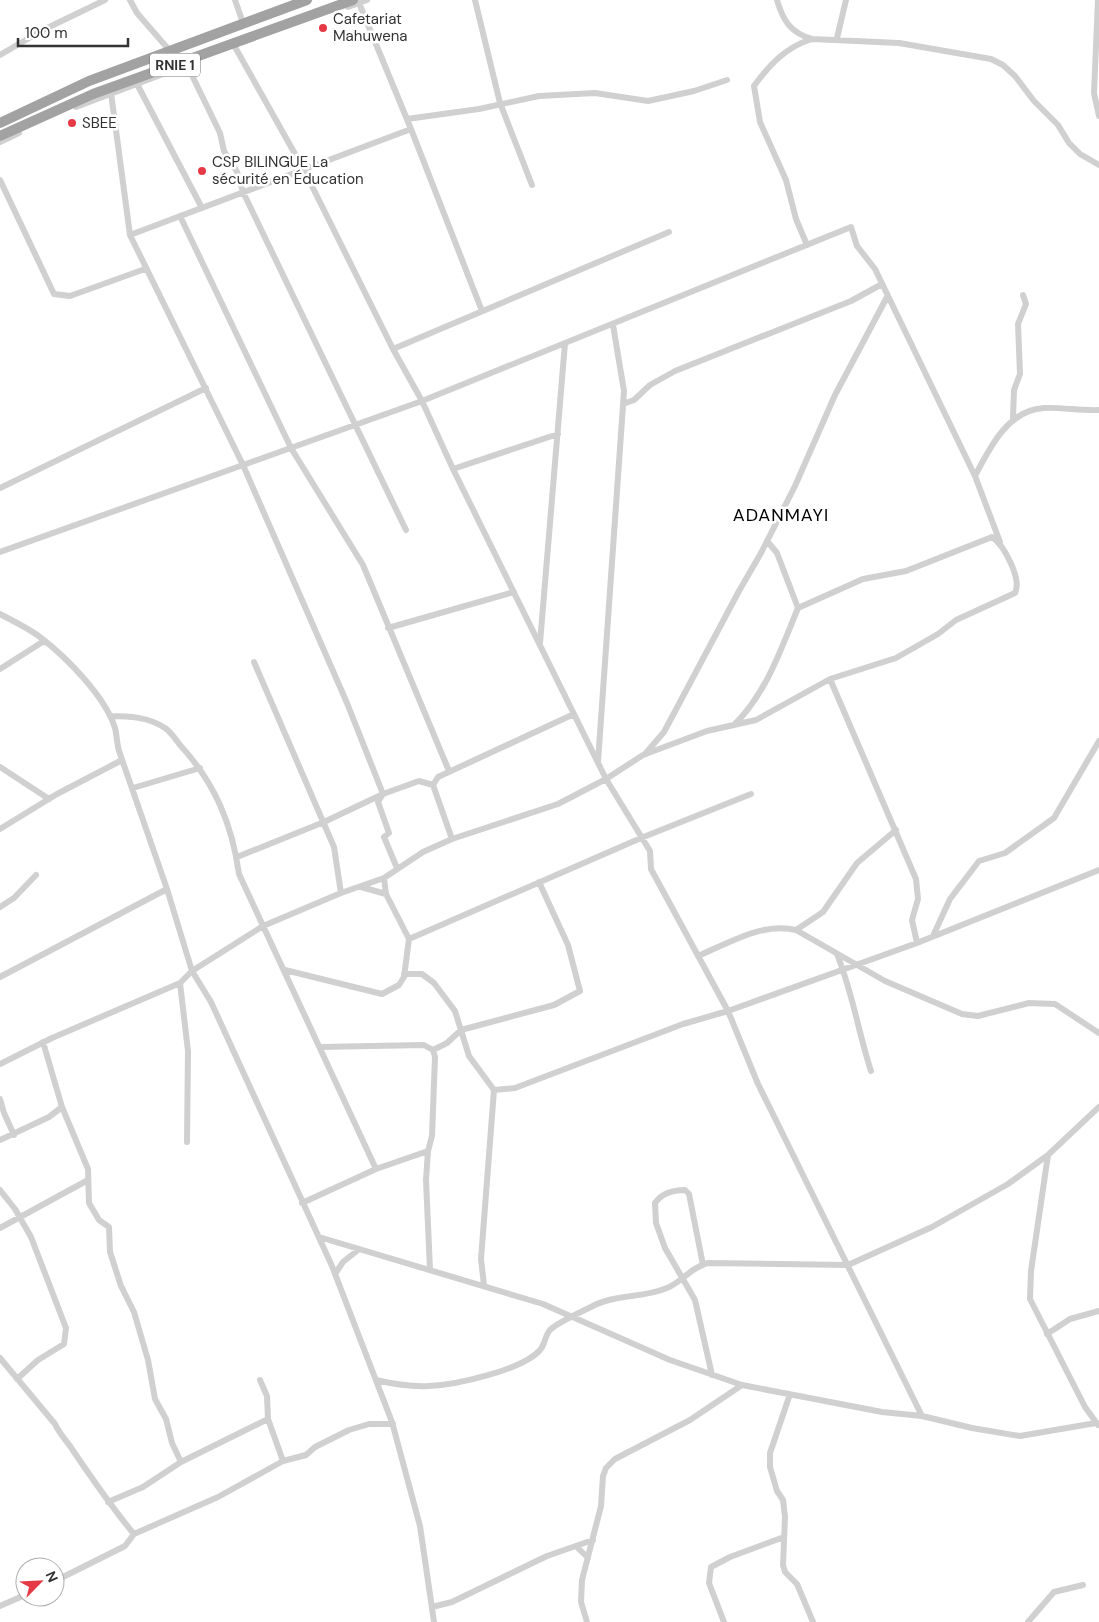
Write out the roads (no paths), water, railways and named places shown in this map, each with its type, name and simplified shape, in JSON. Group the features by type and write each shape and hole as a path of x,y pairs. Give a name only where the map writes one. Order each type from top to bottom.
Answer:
{"highway":[{"name":"RNIE 1","path":"0,123 89,82 292,3 307,0"},
{"name":"RNIE 1","path":"0,136 93,94 356,2"}],"street":[{"path":"0,54 43,30 105,0"},
{"path":"130,0 137,13 170,51"},
{"path":"235,0 243,23"},
{"path":"0,142 50,118 111,93 356,2 367,0"},
{"path":"475,0 500,103 532,185"},
{"path":"777,0 785,22 793,31 812,39"},
{"path":"837,38 846,0"},
{"path":"1098,0 1094,92 1099,116"},
{"path":"356,2 407,119 482,311"},
{"path":"808,245 796,219 786,180 760,122 754,86 770,64 795,44 812,39 837,38 899,43 992,59 1003,64 1015,76 1034,101 1058,125 1069,143 1080,154 1099,165"},
{"path":"235,47 304,170 393,349 422,401 453,469 606,779 650,851 651,869 728,1010 758,1084 922,1416"},
{"path":"187,65 220,133 224,151 237,172 243,192 406,530"},
{"path":"407,119 478,109 539,96 595,93 648,101 694,92 727,80"},
{"path":"137,84 202,208"},
{"path":"111,93 130,235 145,269 243,465 347,703 383,794"},
{"path":"130,235 411,129"},
{"path":"0,180 54,294 70,296 145,269"},
{"path":"180,216 291,448 363,565 449,771"},
{"path":"0,552 422,401 851,227 857,246 875,270 976,476 1000,542 1017,577 1018,586 1015,592 956,620 938,634 896,658 830,680 756,720 707,731 643,755 606,779 558,804 452,839 396,868 384,878 341,893 263,926 192,972 180,983 43,1042 0,1064"},
{"path":"393,349 670,232"},
{"path":"623,404 634,400 650,385 676,371 851,301 882,284"},
{"path":"1013,418 1014,390 1020,374 1018,324 1026,304 1023,295"},
{"path":"643,755 664,732 767,542 795,486 835,395 887,297"},
{"path":"598,762 624,391 613,325"},
{"path":"540,643 565,343"},
{"path":"1,485 206,388"},
{"path":"976,476 986,456 1013,418 1024,412 1044,408 1099,410"},
{"path":"453,469 558,434"},
{"path":"798,608 863,580 906,571 947,556 982,539 992,537 1000,542"},
{"path":"734,725 745,714 774,666 798,608 777,553 767,542"},
{"path":"388,628 514,592"},
{"path":"0,614 44,641 89,685 110,716 122,760 167,889 192,972 211,1002 319,1238 335,1274 393,1424 420,1526 434,1622"},
{"path":"0,669 44,641"},
{"path":"254,662 334,847 341,893"},
{"path":"830,680 896,830 918,890 912,920 917,943"},
{"path":"433,785 438,777 449,771 574,714"},
{"path":"110,716 132,716 165,728 200,768 225,813 235,842 239,874 376,1169"},
{"path":"933,936 950,900 979,861 1006,853 1054,818 1099,741"},
{"path":"0,829 49,799 122,760"},
{"path":"0,767 49,799"},
{"path":"133,788 200,768"},
{"path":"237,857 324,822 383,794 419,781 433,785"},
{"path":"433,785 452,839"},
{"path":"383,794 378,802 389,833 384,837 396,868"},
{"path":"409,939 641,838 751,794"},
{"path":"796,930 822,912 857,863 896,830"},
{"path":"494,1090 516,1088 683,1024 917,943 1099,870"},
{"path":"0,907 14,898 36,874"},
{"path":"285,970 382,994 399,985 404,974 409,939 386,894 384,878"},
{"path":"433,1050 446,1043 461,1030 554,1005 580,991 568,945 540,882"},
{"path":"361,887 386,894"},
{"path":"0,977 167,889"},
{"path":"698,956 758,932 781,926 796,930 858,964 864,970 885,982 962,1014 978,1016 1029,1003 1055,1004 1099,1034"},
{"path":"837,954 854,1000 856,1021 871,1071"},
{"path":"404,974 422,974 434,983 455,1010 469,1056 494,1090 481,1259 484,1285"},
{"path":"180,983 188,1050 187,1142"},
{"path":"43,1042 62,1107 88,1169 89,1203 96,1216 109,1227 110,1252 121,1286 134,1312 148,1360 155,1399 166,1419 172,1443 181,1462"},
{"path":"320,1047 424,1045 433,1050 435,1058 432,1136 428,1151 426,1180 430,1270"},
{"path":"0,1099 14,1135"},
{"path":"0,1140 49,1117 62,1107"},
{"path":"376,1380 399,1385 430,1386 496,1373 540,1350 550,1330 599,1303 614,1298 653,1294 670,1287 697,1266 848,1265 886,1249 1008,1184 1048,1155 1099,1107"},
{"path":"302,1203 376,1169 428,1151"},
{"path":"319,1238 484,1285 543,1304 670,1360 742,1385 882,1412 922,1416 972,1428 1020,1436 1098,1424 1086,1407 1047,1334 1033,1307 1029,1292 1048,1155"},
{"path":"0,1228 88,1180"},
{"path":"0,1190 20,1218 40,1257 42,1270 66,1328 64,1344 38,1360 18,1380"},
{"path":"703,1265 690,1194 685,1190 662,1195 656,1203 656,1223 665,1248 696,1300 712,1375"},
{"path":"335,1274 343,1262 358,1250"},
{"path":"1047,1334 1070,1319 1099,1311"},
{"path":"0,1358 55,1424 59,1434 72,1448 108,1502 134,1534"},
{"path":"260,1380 267,1396 268,1419 283,1461"},
{"path":"587,1622 581,1602 582,1580 601,1506 603,1476 606,1468 614,1459 690,1420 742,1385"},
{"path":"790,1394 770,1453 770,1467 784,1509 785,1572 796,1584 813,1622"},
{"path":"108,1502 143,1487 181,1462 268,1419"},
{"path":"65,1576 125,1546 134,1534 218,1497 283,1461 306,1455 315,1447 349,1430 369,1424 393,1424"},
{"path":"724,1622 709,1583 711,1567 730,1556 784,1537"},
{"path":"432,1606 452,1602 547,1556 593,1540"},
{"path":"577,1547 588,1558"},
{"path":"1028,1622 1054,1592 1083,1585"},
{"path":"0,1606 15,1599"}],"place":[{"name":"Cafetariat Mahuwena","path":"323,28"},
{"name":"SBEE","path":"72,123"},
{"name":"CSP BILINGUE La sécurité en Éducation","path":"202,171"}],"district":[{"name":"ADANMAYI","path":"781,515"}]}
